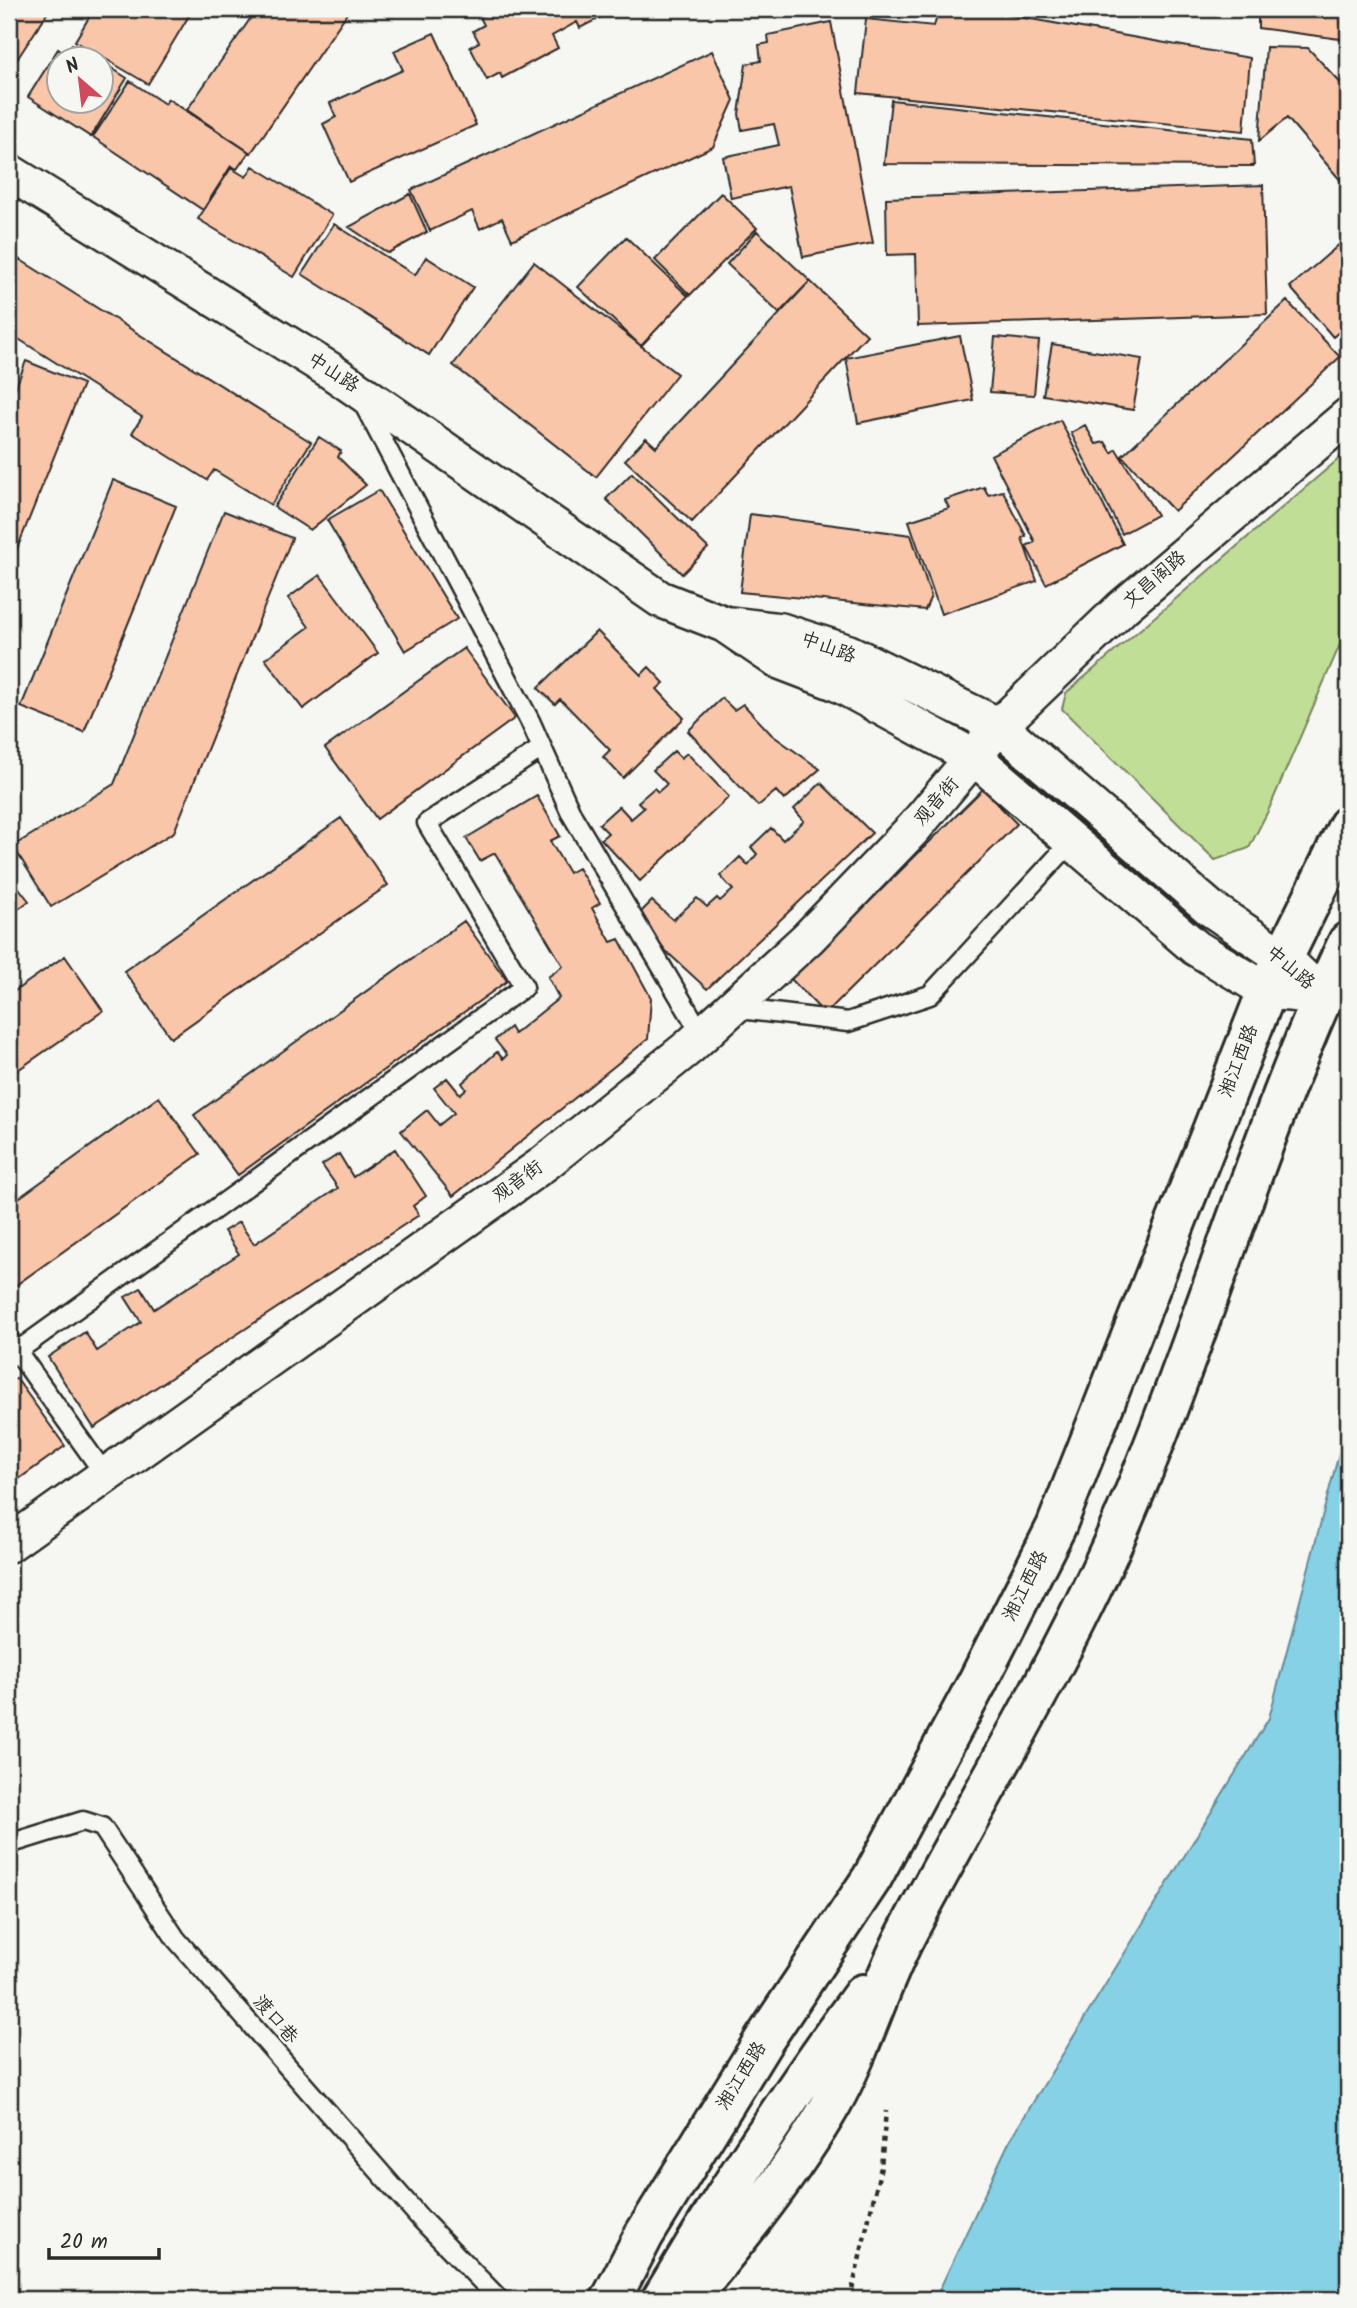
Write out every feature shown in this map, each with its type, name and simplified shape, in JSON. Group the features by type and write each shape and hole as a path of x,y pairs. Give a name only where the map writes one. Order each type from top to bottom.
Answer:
{"main road":[{"name":"湘江西路","path":"611,2299 644,2235 764,2040 872,1878 977,1683 1050,1539 1267,991 1348,826"},
{"path":"688,2299 747,2228 833,2102 904,1939 1029,1712 1111,1546 1183,1373 1297,1058 1348,942"},
{"path":"662,2299 718,2204 794,2088 904,1939"}],"street":[{"name":"中山路","path":"9,172 356,388 660,599 724,624 777,660 837,682 975,758 1196,947 1267,991 1322,996"},
{"name":"文昌阁路","path":"975,758 999,726 1123,607 1348,416"},
{"name":"中山路","path":"724,624 781,631 849,653 999,726 1210,908 1282,957 1322,996"},
{"name":"观音街","path":"9,1545 545,1163 702,1035 808,938 975,758"}],"lane":[{"path":"356,388 530,721 572,815 702,1035"},
{"path":"106,1476 12,1349 524,987 426,823 541,748"},
{"path":"732,1008 848,1022 930,995 1072,841"},
{"name":"渡口巷","path":"9,1844 83,1821 102,1827 176,1939 421,2219 499,2299"}],"path":[{"path":"850,2299 881,2168 886,2111"}],"green space":[{"path":"1348,451 1348,626 1269,809 1249,848 1215,860 1062,709 1066,693"}],"water":[{"path":"1348,1419 1348,2299 935,2299 1010,2140 1269,1718"}],"building":[{"path":"9,9 50,9 14,64 9,61"},
{"path":"94,9 193,9 148,84 116,65 116,46 83,46 75,41"},
{"path":"257,9 350,9 251,153 187,110"},
{"path":"496,9 617,9 580,28 577,22 552,36 558,48 502,78 500,73 487,80 470,47 479,42 473,31 484,25 480,17"},
{"path":"975,9 1250,58 1244,131 858,93 866,19 934,26 938,14"},
{"path":"1258,9 1348,9 1348,40 1258,28"},
{"path":"831,22 873,243 803,257 789,186 731,198 723,157 779,145 774,124 742,130 739,114 746,64 761,61 759,45 769,43 768,35"},
{"path":"434,33 476,125 349,182 323,124 336,117 330,103 403,70 394,51"},
{"path":"1266,47 1308,48 1348,91 1348,189 1287,118 1259,141"},
{"path":"712,51 734,100 713,147 512,240 502,218 480,229 472,211 430,231 411,190"},
{"path":"46,68 46,108 28,97"},
{"path":"116,71 127,78 116,96"},
{"path":"130,81 165,104 168,99 249,152 237,169 231,166 203,210 93,137 107,116 116,116 116,102"},
{"path":"891,100 1252,139 1254,166 884,164"},
{"path":"58,116 104,116 91,137"},
{"path":"253,166 332,215 294,277 198,219 231,168 246,177"},
{"path":"1263,185 1267,314 918,326 916,254 887,255 886,198"},
{"path":"721,193 757,228 690,295 655,260"},
{"path":"410,194 427,232 388,253 349,227"},
{"path":"334,224 415,275 426,257 473,287 429,355 302,274"},
{"path":"757,231 810,281 779,313 727,264"},
{"path":"626,237 688,296 641,346 578,287"},
{"path":"1348,237 1348,324 1333,337 1290,287"},
{"path":"19,259 311,442 271,505 214,470 207,480 132,433 142,417 9,333 9,275"},
{"path":"534,262 677,374 596,477 453,365"},
{"path":"810,281 867,335 692,522 625,460 646,438 656,447"},
{"path":"1287,301 1340,357 1174,511 1122,456"},
{"path":"960,336 973,400 858,423 846,358"},
{"path":"995,337 1039,341 1034,395 990,392"},
{"path":"1052,344 1142,359 1133,410 1043,395"},
{"path":"26,361 83,384 9,569 9,405"},
{"path":"1060,420 1123,544 1046,584 1026,546 1035,542 991,455"},
{"path":"1085,425 1096,444 1105,442 1112,453 1116,449 1157,515 1122,534 1071,433"},
{"path":"319,437 341,451 338,457 366,485 310,530 274,507"},
{"path":"632,473 708,548 682,574 606,499"},
{"path":"113,480 176,506 84,732 21,707"},
{"path":"984,487 988,495 1003,491 1026,536 1022,538 1037,581 941,614 909,521 949,508 945,500"},
{"path":"379,490 457,619 405,651 327,520"},
{"path":"224,511 292,538 174,832 51,907 13,846 114,784"},
{"path":"750,514 911,535 931,596 925,610 740,592"},
{"path":"320,575 378,653 303,709 265,659 309,627 288,598"},
{"path":"597,631 641,675 649,667 664,683 657,689 684,718 623,778 603,757 610,750 560,699 555,704 538,688"},
{"path":"464,648 515,718 377,819 325,748"},
{"path":"722,698 734,710 743,704 772,735 820,769 784,800 776,791 758,806 688,731"},
{"path":"674,751 681,758 687,753 729,797 640,881 601,839 608,833 599,824 619,806 631,819 644,808 638,802 654,788 658,792 667,784 653,770"},
{"path":"821,783 872,833 707,989 654,940 639,914 652,901 673,920 697,898 707,907 717,898 720,901 733,890 720,876 740,857 748,865 757,854 751,847 771,828 783,840 804,821 794,809"},
{"path":"983,789 1017,824 825,1014 791,979"},
{"path":"537,796 560,836 550,841 569,873 578,868 600,903 592,908 611,942 619,939 651,998 648,1039 453,1196 401,1131 427,1110 439,1125 454,1113 434,1088 447,1078 460,1094 466,1089 462,1083 497,1052 503,1059 507,1055 495,1040 510,1027 514,1034 559,998 548,977 563,966 495,853 480,861 466,838"},
{"path":"341,818 388,885 171,1038 124,971"},
{"path":"9,875 29,901 9,916"},
{"path":"464,921 507,981 238,1175 194,1115"},
{"path":"65,956 103,1011 9,1076 9,995"},
{"path":"159,1097 200,1154 9,1290 9,1205"},
{"path":"395,1149 426,1196 413,1206 419,1215 94,1428 48,1357 85,1332 97,1351 141,1322 125,1297 141,1288 154,1309 239,1254 224,1231 239,1222 254,1244 338,1188 322,1165 339,1154 353,1177"},
{"path":"16,1378 65,1446 9,1486 9,1383"}]}
